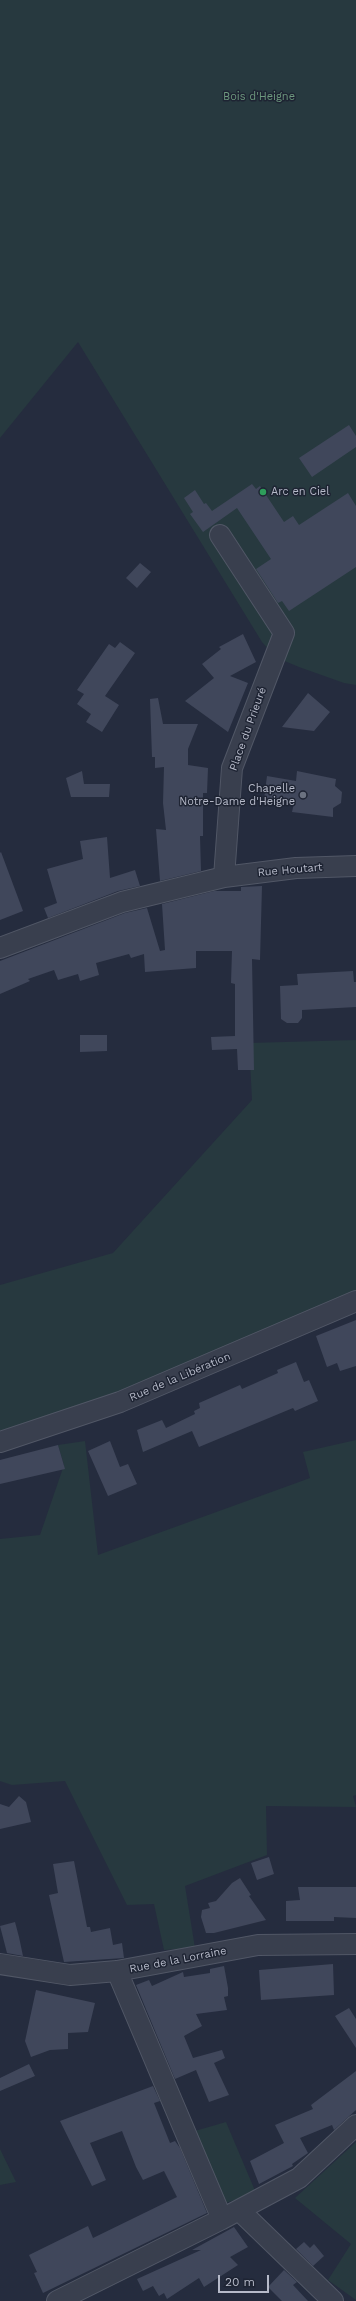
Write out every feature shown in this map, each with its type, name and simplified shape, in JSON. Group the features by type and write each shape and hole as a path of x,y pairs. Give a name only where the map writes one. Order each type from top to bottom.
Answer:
{"street":[{"name":"Place du Prieuré","path":"220,535 284,633 232,768 224,878"},
{"name":"Rue Houtart","path":"0,948 122,902 224,878 296,868 356,866"},
{"name":"Rue de la Libération","path":"0,1442 120,1402 356,1301"},
{"name":"Rue de la Lorraine","path":"0,1964 70,1975 118,1971 258,1945 356,1944"},
{"path":"118,1971 222,2219"},
{"path":"57,2301 222,2219 299,2178 356,2125"},
{"path":"239,2210 333,2301"}],"green space":[{"name":"Bois d'Heigne","path":"0,0 356,0 356,685 344,683 275,657 262,642 78,342 0,438"},
{"path":"356,1040 356,1301 0,1442 0,1285 113,1253 252,1100 249,1043"},
{"path":"356,1440 356,1795 353,1796 356,1807 266,1806 267,1855 185,1886 195,1948 164,1950 154,1904 127,1905 65,1781 12,1785 0,1781 0,1539 40,1535 64,1465 58,1445 85,1441 98,1555 310,1478 303,1452"},
{"path":"226,2122 256,2193 223,2204 195,2131"},
{"path":"356,2142 356,2300 328,2280 351,2244 295,2198"},
{"path":"0,2149 16,2182 0,2185"}],"building":[{"path":"349,425 356,436 356,447 312,477 299,458"},
{"path":"252,484 256,489 260,486 284,522 293,516 299,525 348,493 356,506 356,567 289,611 282,601 278,603 256,569 271,559 237,508 203,532 190,514 193,512 184,498 195,490 204,504 206,503 212,511"},
{"path":"140,563 151,572 137,588 126,578"},
{"path":"243,634 256,662 230,676 248,683 228,732 185,701 214,678 202,664 221,649 219,647"},
{"path":"120,642 135,653 105,696 119,705 102,732 86,722 91,714 77,704 84,694 77,690 109,644 115,648"},
{"path":"308,693 330,712 314,731 282,727"},
{"path":"158,698 163,724 198,724 188,749 188,765 208,768 207,793 203,793 203,836 200,836 201,871 160,881 156,829 166,830 163,803 164,767 155,768 155,757 152,757 150,699"},
{"path":"82,771 84,784 110,784 109,797 71,797 66,778"},
{"name":"Chapelle Notre-Dame d'Heigne","path":"297,771 336,779 335,786 342,792 341,803 333,808 333,817 292,812 294,803 264,799 267,776 296,781"},
{"path":"107,837 110,878 135,870 140,886 118,891 48,918 44,908 57,903 47,869 83,859 80,841"},
{"path":"1,852 23,911 0,920 0,853"},
{"path":"262,886 260,960 252,959 254,1070 238,1070 237,1049 212,1050 211,1037 235,1036 235,984 231,983 232,951 196,951 196,968 145,972 144,954 131,958 129,954 96,963 99,975 80,981 78,974 58,980 54,970 28,979 30,981 0,994 0,961 125,913 147,908 160,951 165,950 162,904 214,891 241,891 241,887"},
{"path":"353,971 354,982 356,982 356,1007 302,1010 302,1018 298,1023 287,1023 281,1019 280,986 298,985 297,974"},
{"path":"80,1035 107,1035 107,1051 80,1052"},
{"path":"356,1320 356,1366 340,1371 337,1363 327,1367 316,1336"},
{"path":"296,1362 304,1382 309,1380 318,1401 295,1411 293,1408 199,1447 192,1431 143,1452 137,1430 162,1420 166,1428 195,1414 194,1411 200,1408 199,1403 240,1385 242,1389 278,1373 277,1370"},
{"path":"110,1441 120,1467 128,1464 137,1484 108,1496 88,1451"},
{"path":"58,1445 65,1469 0,1484 0,1460"},
{"path":"19,1796 26,1802 31,1822 0,1829 0,1804 9,1807"},
{"path":"269,1857 274,1874 257,1880 251,1863"},
{"path":"74,1861 87,1927 90,1927 91,1932 110,1928 113,1945 122,1943 124,1958 64,1962 49,1895 58,1893 53,1864"},
{"path":"240,1878 251,1895 249,1896 266,1920 214,1933 206,1933 201,1917 202,1910 210,1908 208,1903 216,1901 232,1883"},
{"path":"298,1887 356,1887 356,1918 334,1917 334,1921 286,1921 286,1901 300,1900"},
{"path":"15,1922 23,1956 7,1953 0,1926"},
{"path":"333,1964 334,1995 261,2000 259,1970"},
{"path":"224,1966 228,1988 228,1996 224,1997 227,2010 196,2014 202,2026 184,2036 193,2058 222,2050 225,2058 214,2063 229,2095 209,2102 196,2070 175,2079 136,1985 149,1980 152,1986 183,1972 184,1977 210,1973 210,1969"},
{"path":"36,1990 95,2003 88,2032 68,2033 68,2049 50,2050 31,2057 25,2041"},
{"path":"349,2008 356,2019 356,2048 335,2016"},
{"path":"29,2064 35,2076 0,2091 0,2078"},
{"path":"356,2071 356,2110 334,2130 332,2125 300,2138 308,2153 292,2164 293,2166 259,2184 250,2161 284,2143 275,2125 313,2109 311,2105"},
{"path":"153,2086 160,2101 154,2103 170,2143 175,2141 180,2148 207,2213 43,2293 34,2273 37,2272 29,2255 88,2226 93,2238 177,2197 164,2171 143,2180 136,2167 122,2131 90,2143 106,2180 92,2186 60,2121"},
{"path":"234,2227 248,2247 230,2257 238,2265 204,2287 199,2278 167,2299 164,2293 159,2296 153,2286 143,2291 137,2279 201,2250 192,2250"},
{"path":"304,2242 310,2248 314,2244 324,2256 313,2266 296,2249"},
{"path":"284,2270 297,2282 293,2285 308,2301 282,2301 268,2287"}],"place":[{"name":"Arc en Ciel","path":"263,492"},
{"name":"Chapelle Notre-Dame d'Heigne","path":"303,795"}]}
